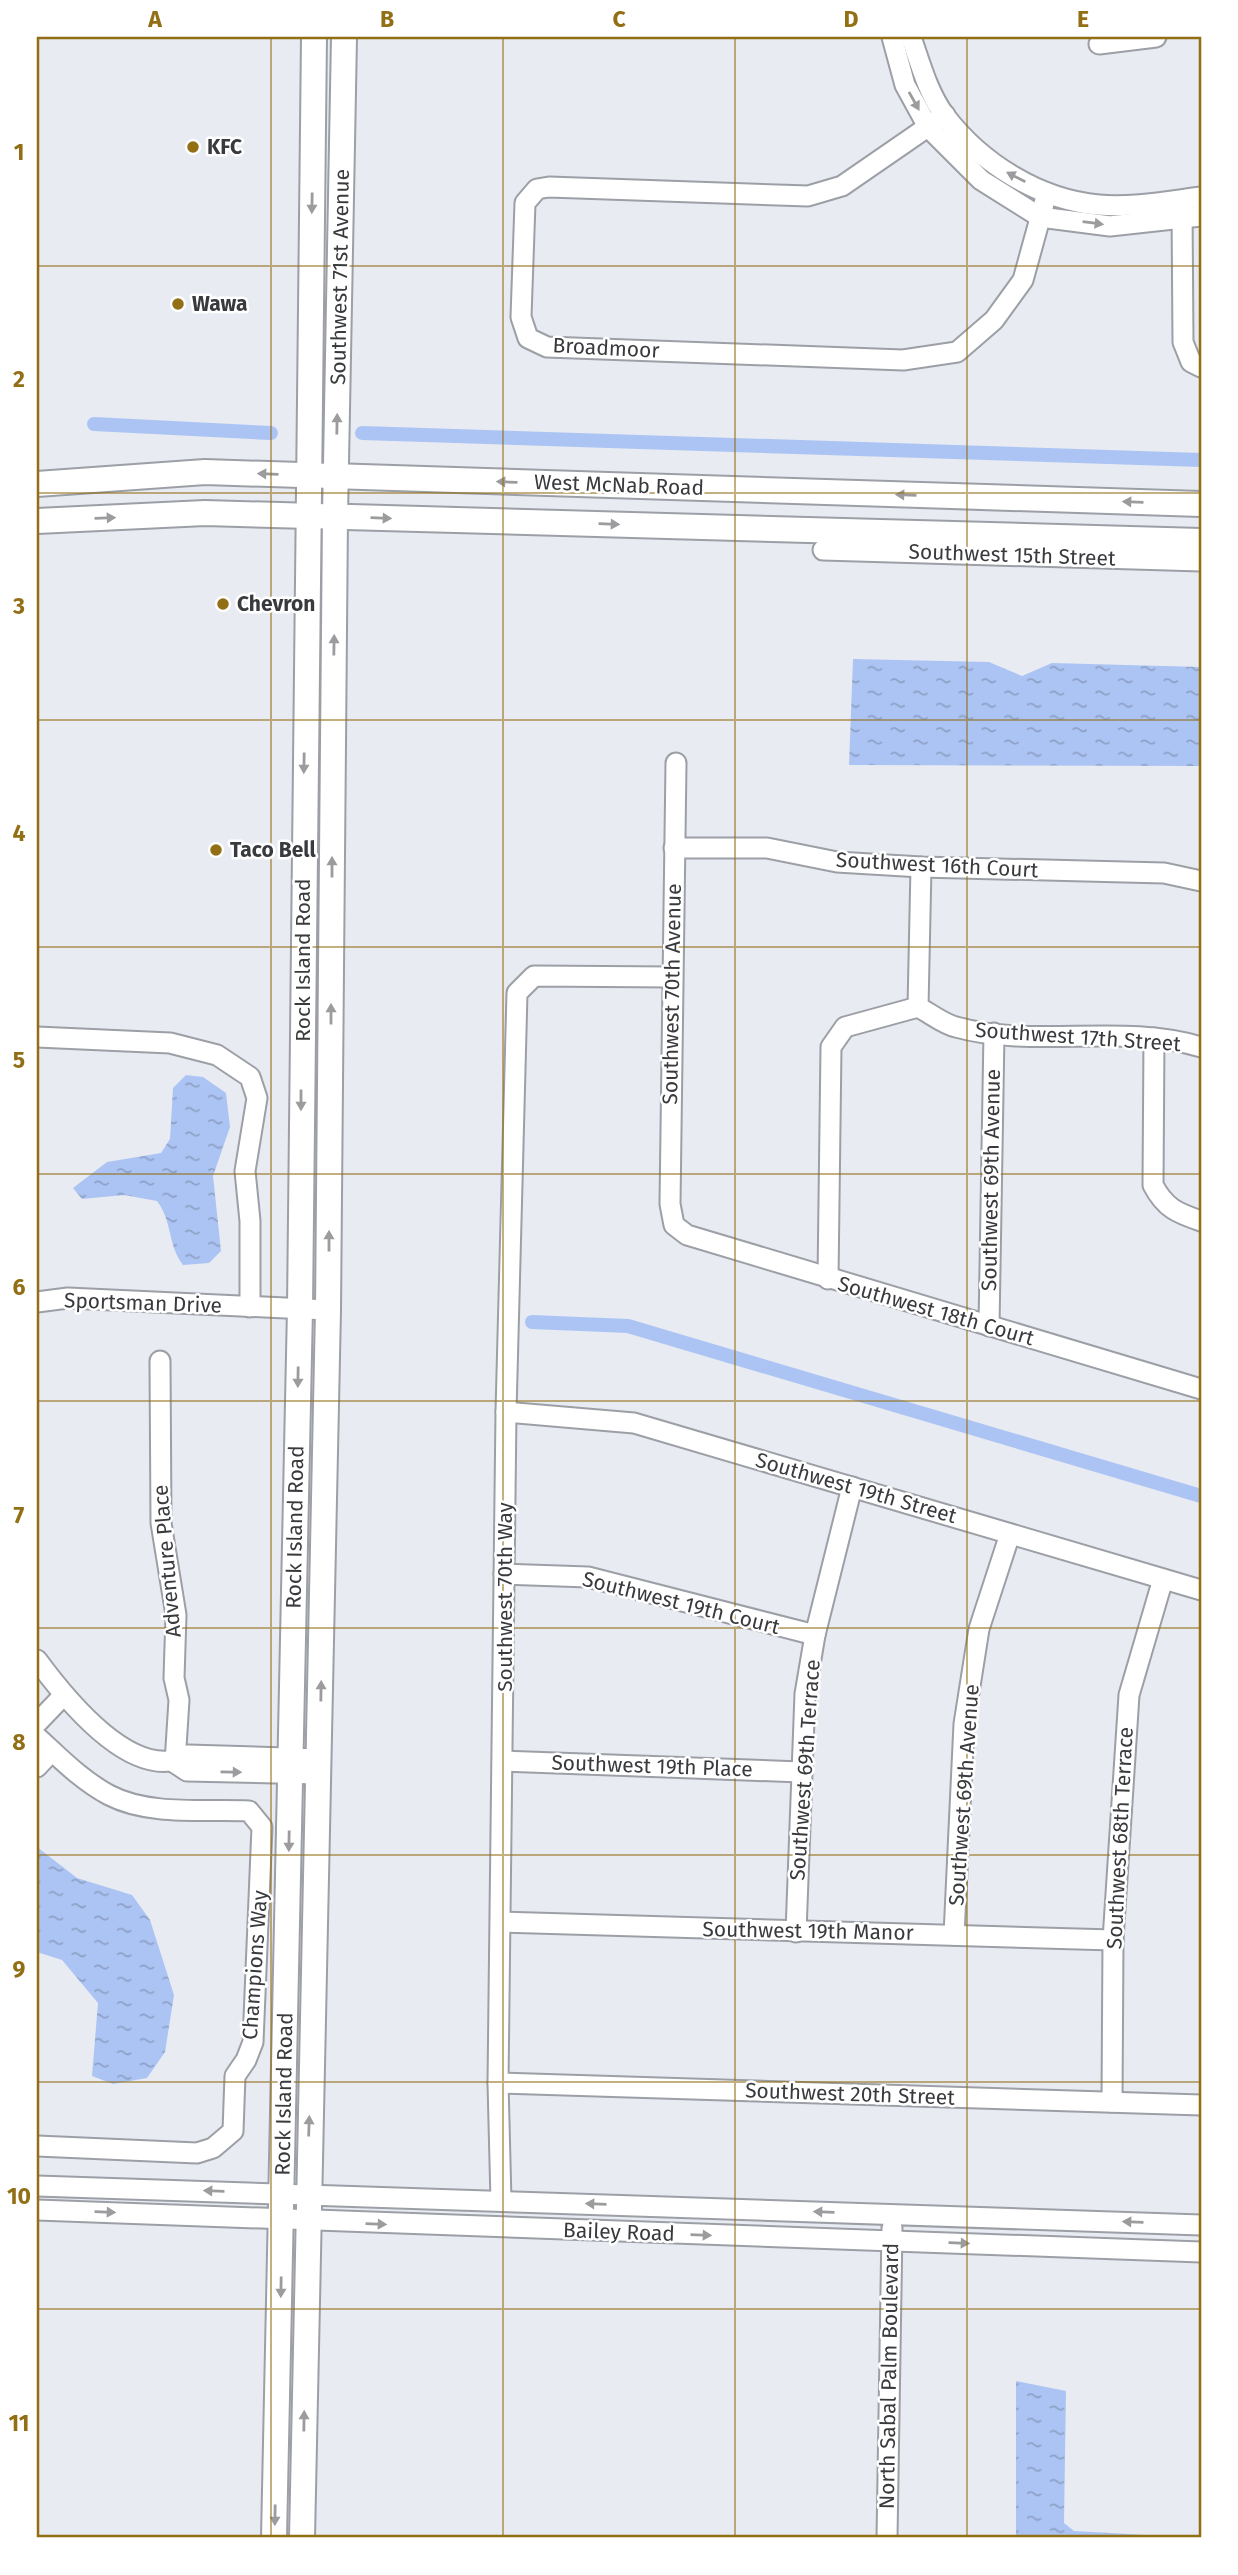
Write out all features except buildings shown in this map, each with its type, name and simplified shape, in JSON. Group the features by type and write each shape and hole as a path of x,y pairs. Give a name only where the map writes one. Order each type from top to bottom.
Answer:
{"main road":[{"name":"Southwest 71st Avenue","path":"307,516 314,37"},
{"path":"327,37 330,65 328,172 341,206"},
{"name":"Southwest 71st Avenue","path":"335,516 344,37"},
{"name":"West McNab Road","path":"37,484 205,471 1201,504"},
{"name":"West McNab Road","path":"37,521 205,513 1201,541"},
{"name":"Rock Island Road","path":"274,2538 300,1308 307,516"},
{"name":"Rock Island Road","path":"302,2538 328,1310 335,516"}],"street":[{"path":"892,37 905,85 928,127 981,180 1040,217 1110,226 1188,211 1201,197"},
{"path":"911,37 925,76 945,115 993,165 1047,193 1100,205 1188,211"},
{"path":"1099,44 1156,37"},
{"name":"Broadmoor","path":"945,115 842,186 808,196 549,187 537,189 525,203 522,317 528,338 547,347 903,360 957,352 994,320 1023,280 1047,193"},
{"path":"1188,211 1183,342 1191,362 1201,367"},
{"name":"Southwest 15th Street","path":"823,550 1201,561"},
{"name":"Southwest 70th Avenue","path":"674,1224 670,1204 676,763"},
{"name":"Southwest 16th Court","path":"674,848 767,848 836,862 921,867 1164,873 1201,881"},
{"path":"828,1279 831,1047 845,1027 918,1007 921,867"},
{"name":"Southwest 70th Way","path":"501,2201 498,2084 504,1761 506,1412 517,993 534,976 671,977"},
{"name":"Southwest 17th Street","path":"918,1007 954,1027 994,1033 1154,1038 1201,1047"},
{"name":"Southwest 69th Avenue","path":"989,1326 994,1033"},
{"name":"Sportsman Drive","path":"37,1037 170,1043 217,1055 250,1077 257,1098 245,1171 250,1221 250,1307"},
{"path":"1154,1038 1153,1185 1162,1202 1173,1212 1201,1221"},
{"name":"Southwest 18th Court","path":"674,1224 687,1235 1201,1389"},
{"name":"Sportsman Drive","path":"37,1302 68,1298 328,1310"},
{"name":"Adventure Place","path":"160,1361 161,1523 176,1615 174,1678 179,1700 170,1762"},
{"name":"Southwest 19th Street","path":"506,1412 634,1423 1201,1590"},
{"name":"Southwest 69th Terrace","path":"796,1931 805,1694 815,1635 852,1487"},
{"name":"Southwest 69th Avenue","path":"954,1935 964,1724 979,1629 1010,1534"},
{"name":"Southwest 19th Court","path":"505,1574 588,1577 815,1635"},
{"name":"Southwest 68th Terrace","path":"1112,2102 1114,1940 1129,1695 1163,1579"},
{"path":"37,1660 63,1696 118,1746 170,1762 187,1771 319,1766"},
{"path":"37,1723 63,1696"},
{"name":"Champions Way","path":"37,1737 80,1776 111,1796 149,1807 248,1811 262,1827 253,2042 246,2060 235,2076 233,2131 213,2148 197,2153 37,2146"},
{"path":"37,1767 52,1751"},
{"name":"Southwest 19th Place","path":"504,1761 801,1772"},
{"name":"Southwest 19th Manor","path":"502,1922 1114,1940"},
{"name":"Southwest 20th Street","path":"498,2084 1201,2105"},
{"name":"Bailey Road","path":"37,2186 1201,2225"},
{"name":"Bailey Road","path":"37,2210 1201,2252"},
{"name":"North Sabal Palm Boulevard","path":"887,2538 892,2214"}],"water":[{"path":"853,659 989,662 1022,676 1052,663 1201,667 1201,766 849,765"},
{"path":"186,1075 203,1077 226,1093 230,1127 213,1176 221,1251 209,1263 183,1265 174,1249 166,1217 157,1201 124,1195 82,1199 73,1188 107,1162 161,1153 170,1139 173,1088"},
{"path":"37,1847 77,1878 132,1895 150,1920 174,1995 165,2052 147,2078 113,2084 92,2076 98,2003 62,1960 37,1952"},
{"path":"1016,2381 1066,2391 1064,2523 1074,2531 1201,2538 1016,2538"}],"waterway":[{"path":"94,424 271,433"},
{"path":"362,433 1201,460"},
{"path":"532,1322 628,1326 1201,1496"}],"place":[{"name":"KFC","path":"193,147"},
{"name":"Wawa","path":"178,304"},
{"name":"Chevron","path":"223,604"},
{"name":"Taco Bell","path":"216,850"}]}
